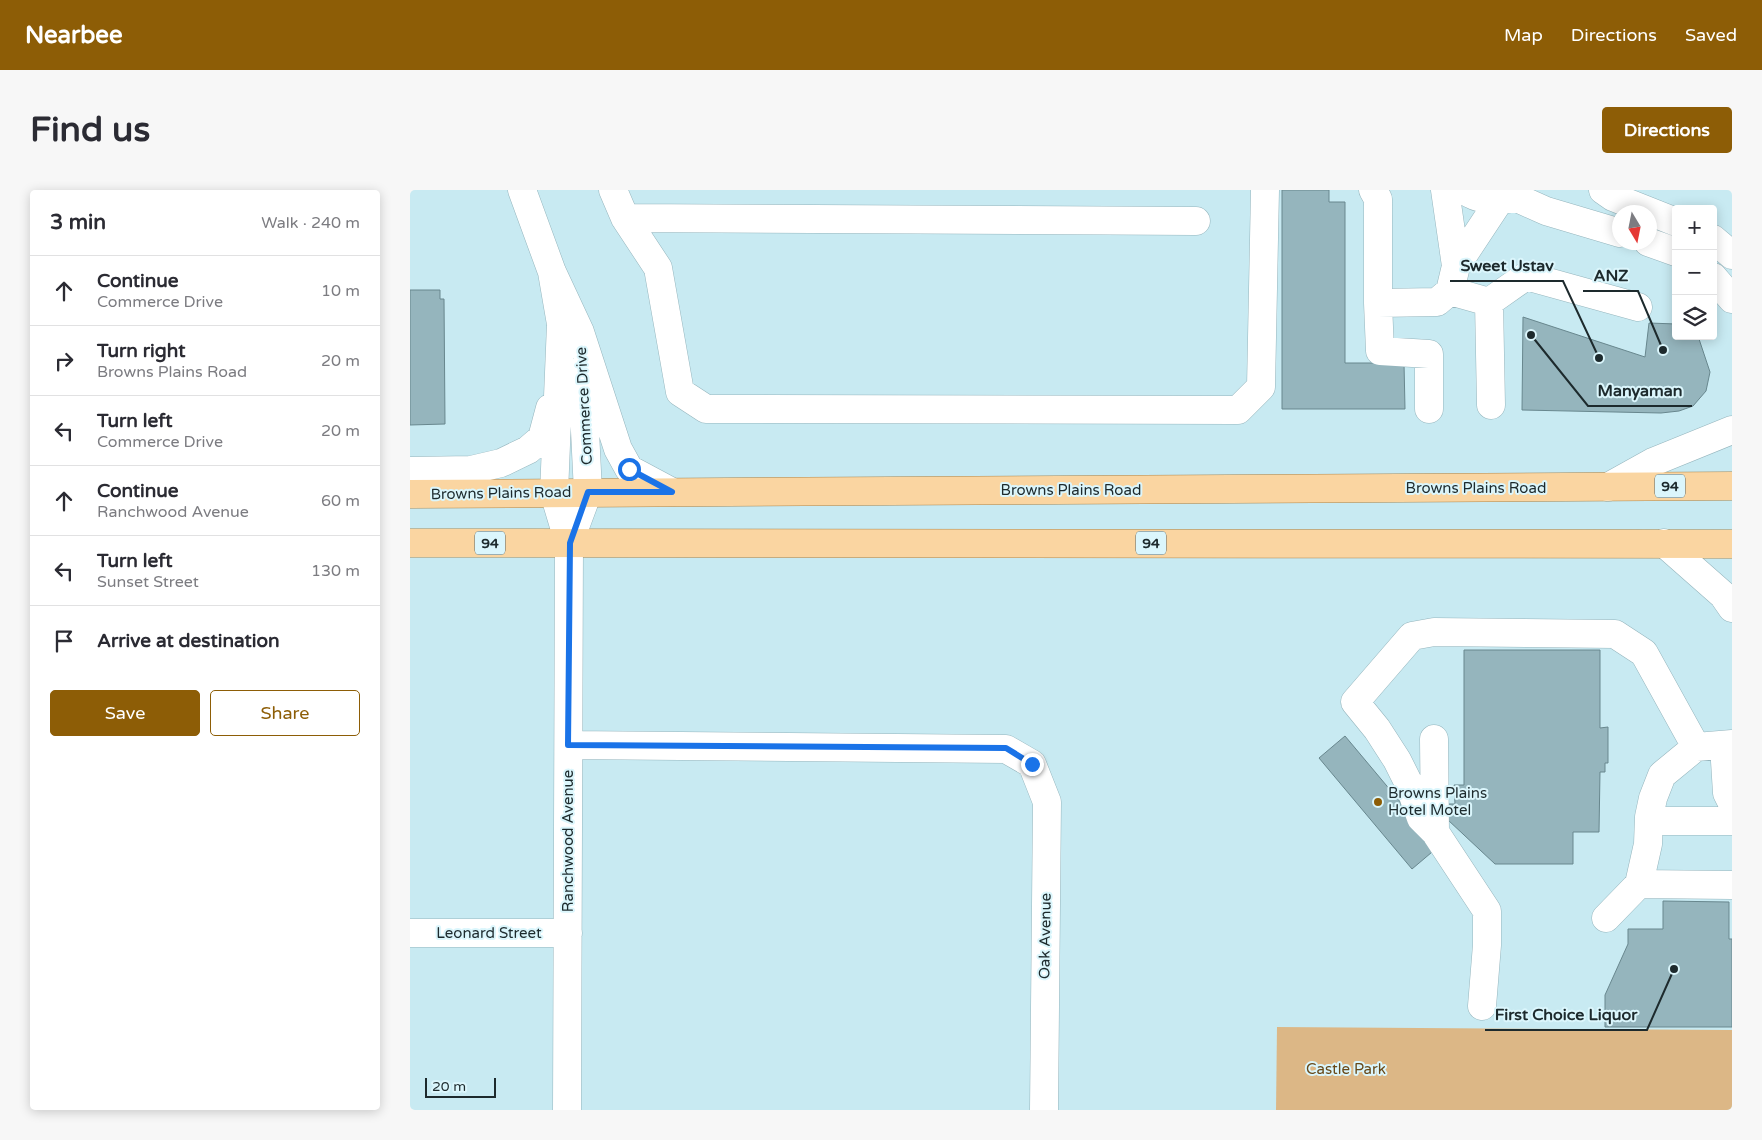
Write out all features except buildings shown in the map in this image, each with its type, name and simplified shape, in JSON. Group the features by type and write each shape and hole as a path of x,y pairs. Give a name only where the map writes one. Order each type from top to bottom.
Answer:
{"main road":[{"name":"Browns Plains Road","path":"410,494 1732,486"},
{"name":"94","path":"410,543 1732,544"}],"street":[{"name":"Commerce Drive","path":"522,190 552,272 580,332 618,449 629,469 672,492"},
{"path":"613,190 625,218 658,268 680,392 706,410 1238,410 1262,386 1265,190"},
{"path":"1373,190 1378,199 1380,351 1429,354 1429,409"},
{"path":"1446,190 1453,278"},
{"path":"1464,190 1482,199 1516,196 1546,211 1612,231"},
{"path":"1610,192 1672,220"},
{"path":"1378,303 1437,302 1453,278 1516,196"},
{"path":"625,218 1196,221"},
{"path":"1717,242 1732,255"},
{"path":"1657,245 1672,251"},
{"name":"Commerce Drive","path":"552,272 561,324 554,494 570,543"},
{"path":"1489,302 1526,276 1638,307"},
{"path":"1453,278 1489,302"},
{"path":"1717,282 1732,299"},
{"path":"1489,302 1491,405"},
{"name":"Commerce Drive","path":"570,543 588,492 580,332"},
{"name":"Commerce Drive","path":"410,471 471,470 501,463 528,450 542,438 559,371"},
{"path":"1608,487 1653,462 1732,430"},
{"name":"Ranchwood Avenue","path":"568,1110 570,543"},
{"path":"1664,544 1723,595 1732,608"},
{"path":"1482,1006 1487,944 1487,911 1435,832 1421,818 1409,784 1378,729 1355,702 1412,636 1434,632 1615,634 1644,653 1696,747"},
{"path":"1434,739 1435,832"},
{"name":"Oak Avenue","path":"568,745 1006,748 1032,764 1047,802 1044,1110"},
{"path":"1606,918 1639,884 1648,844 1652,798 1662,775 1696,747 1728,745 1727,793 1732,803"},
{"path":"1649,821 1732,821"},
{"path":"1639,884 1732,885"},
{"name":"Leonard Street","path":"410,933 568,933"}],"green space":[{"name":"Castle Park","path":"1277,1027 1732,1030 1732,1110 1276,1110"}],"place":[{"name":"Manyaman","path":"1531,335"},
{"name":"ANZ","path":"1663,350"},
{"name":"Sweet Ustav","path":"1599,358"},
{"name":"Browns Plains Hotel Motel","path":"1378,802"},
{"name":"First Choice Liquor","path":"1674,969"}],"route":[{"path":"629,469 672,492 588,492 570,543 568,745 1006,748 1032,764"}]}
